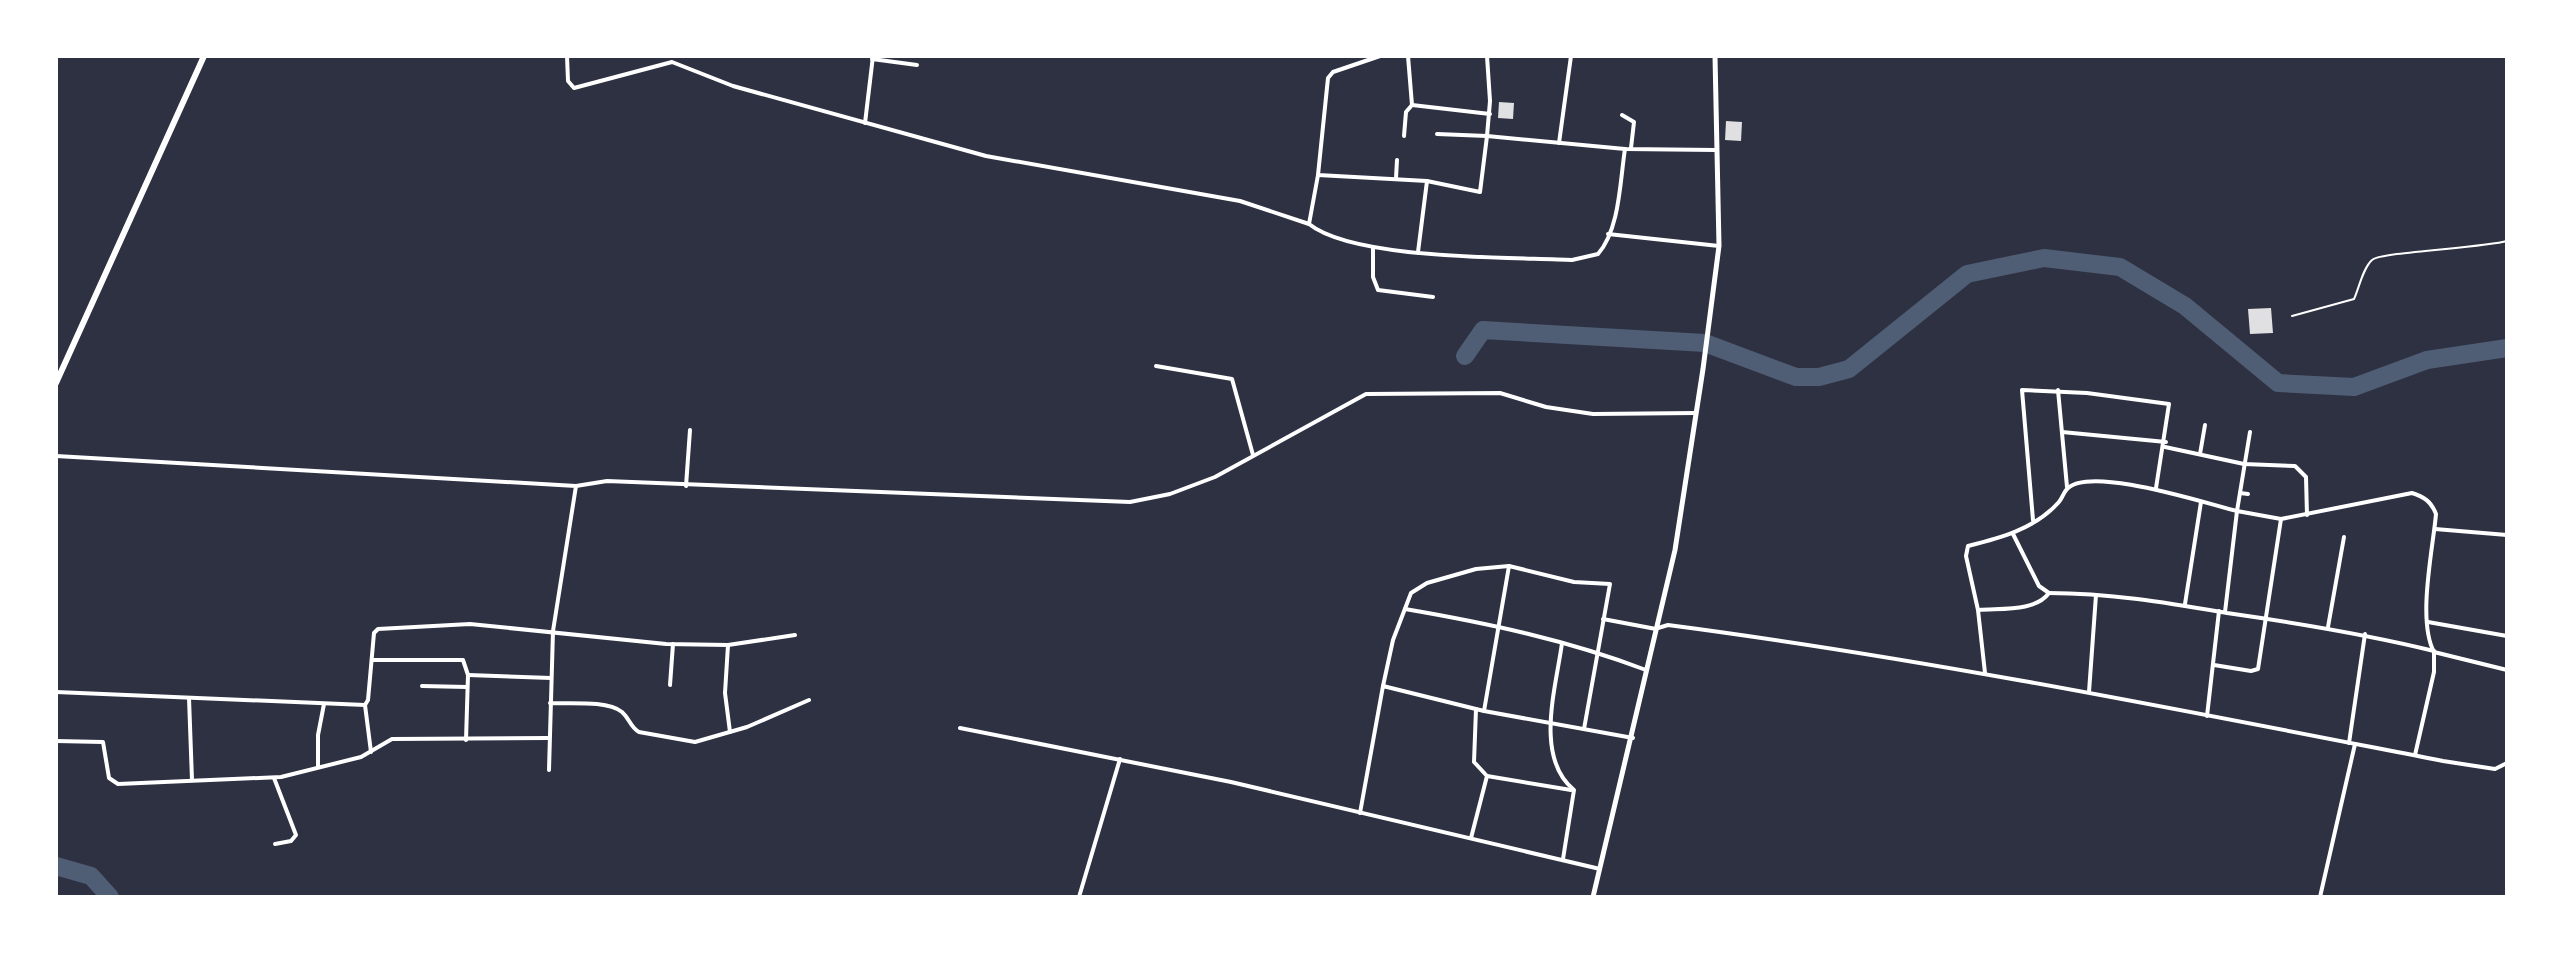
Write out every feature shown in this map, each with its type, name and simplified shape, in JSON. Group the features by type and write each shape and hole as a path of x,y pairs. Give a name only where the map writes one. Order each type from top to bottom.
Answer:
{"main road":[{"path":"56,383 204,56"}],"street":[{"path":"567,56 568,81 574,88 672,62 733,86 1024,165 1240,201 1309,224 1333,239 1418,252 1572,260 1598,254 1608,234 1625,149"},
{"path":"1309,224 1318,175 1328,78 1333,72 1380,56"},
{"path":"1404,136 1406,112 1412,105 1408,56"},
{"path":"1318,175 1427,181 1480,192 1490,114 1487,56"},
{"path":"1559,143 1571,56"},
{"path":"1593,897 1675,550 1703,369 1719,246 1715,56"},
{"path":"865,123 872,57 917,65"},
{"path":"1412,105 1490,114"},
{"path":"1622,115 1634,122 1631,148"},
{"path":"1437,134 1625,149 1716,150"},
{"path":"1396,178 1397,160"},
{"path":"1418,252 1427,181"},
{"path":"1608,234 1719,246"},
{"path":"1373,247 1373,277 1378,290 1433,297"},
{"path":"1156,366 1232,379 1253,455"},
{"path":"1985,673 1978,610 1966,556 1968,546 2013,534 2058,504 2068,488 2058,390"},
{"path":"2033,522 2020,391 2058,390 2166,402 2170,412 2156,488"},
{"path":"56,456 576,486 599,481 1130,502 1170,494 1215,477 1366,394 1500,393 1546,407 1593,414 1696,413"},
{"path":"2200,454 2205,425"},
{"path":"686,486 690,430"},
{"path":"2062,432 2166,445 2244,464 2295,466 2304,471 2307,515"},
{"path":"2207,716 2250,432"},
{"path":"2068,488 2108,482 2156,488 2237,511 2281,519 2412,493 2425,497 2433,507 2435,529 2428,622 2434,672 2415,755"},
{"path":"549,770 553,631 576,486"},
{"path":"2240,493 2248,494"},
{"path":"2185,604 2201,502"},
{"path":"2214,665 2251,671 2258,669 2281,519"},
{"path":"2435,529 2507,535"},
{"path":"2013,534 2039,586 2049,593"},
{"path":"2328,627 2344,537"},
{"path":"1484,711 1509,566"},
{"path":"1360,813 1393,640 1411,593 1427,583 1476,569 1509,566 1574,582 1610,584 1584,729"},
{"path":"1978,610 2030,605 2049,593 2096,594 2185,604 2328,627 2507,668"},
{"path":"2089,692 2096,594"},
{"path":"1405,609 1501,625 1597,651 1648,671"},
{"path":"1660,617 1668,625"},
{"path":"1603,619 1658,629 1668,625 1985,673 2495,769 2507,763"},
{"path":"2428,622 2507,636"},
{"path":"371,752 365,705 374,633 378,629 470,624 673,644 728,645 795,635"},
{"path":"2320,897 2352,744 2365,634"},
{"path":"1562,643 1552,724 1552,752 1563,781 1574,790"},
{"path":"670,685 673,644"},
{"path":"728,645 725,693 730,732"},
{"path":"372,660 460,658 465,661 468,675 466,740"},
{"path":"468,675 551,678"},
{"path":"422,686 467,687"},
{"path":"1383,686 1484,711 1633,738"},
{"path":"56,692 365,705"},
{"path":"189,697 192,780"},
{"path":"550,703 611,707 625,715 632,728 639,732 690,742 730,732 809,700"},
{"path":"318,767 318,735 324,704"},
{"path":"1476,709 1474,762 1487,776 1574,790"},
{"path":"960,728 1120,759 1602,869"},
{"path":"56,741 103,742 109,778 118,784 274,778 371,752 392,739 548,738"},
{"path":"1079,897 1120,759"},
{"path":"1471,838 1487,776"},
{"path":"274,778 296,835 291,841 275,844"},
{"path":"1563,859 1574,790"}],"path":[{"path":"2292,316 2354,299 2367,266 2382,254 2460,250 2507,241"}],"building":[{"path":"1499,102 1514,103 1513,119 1498,118"},
{"path":"1726,121 1742,122 1741,141 1725,140"},
{"path":"2271,308 2273,333 2250,334 2248,309"}],"waterway":[{"path":"1465,356 1483,330 1705,343 1796,377 1819,377 1849,369 1967,274 2044,258 2120,267 2185,306 2278,383 2354,387 2427,360 2507,348"},
{"path":"56,866 91,876 110,897"}]}
